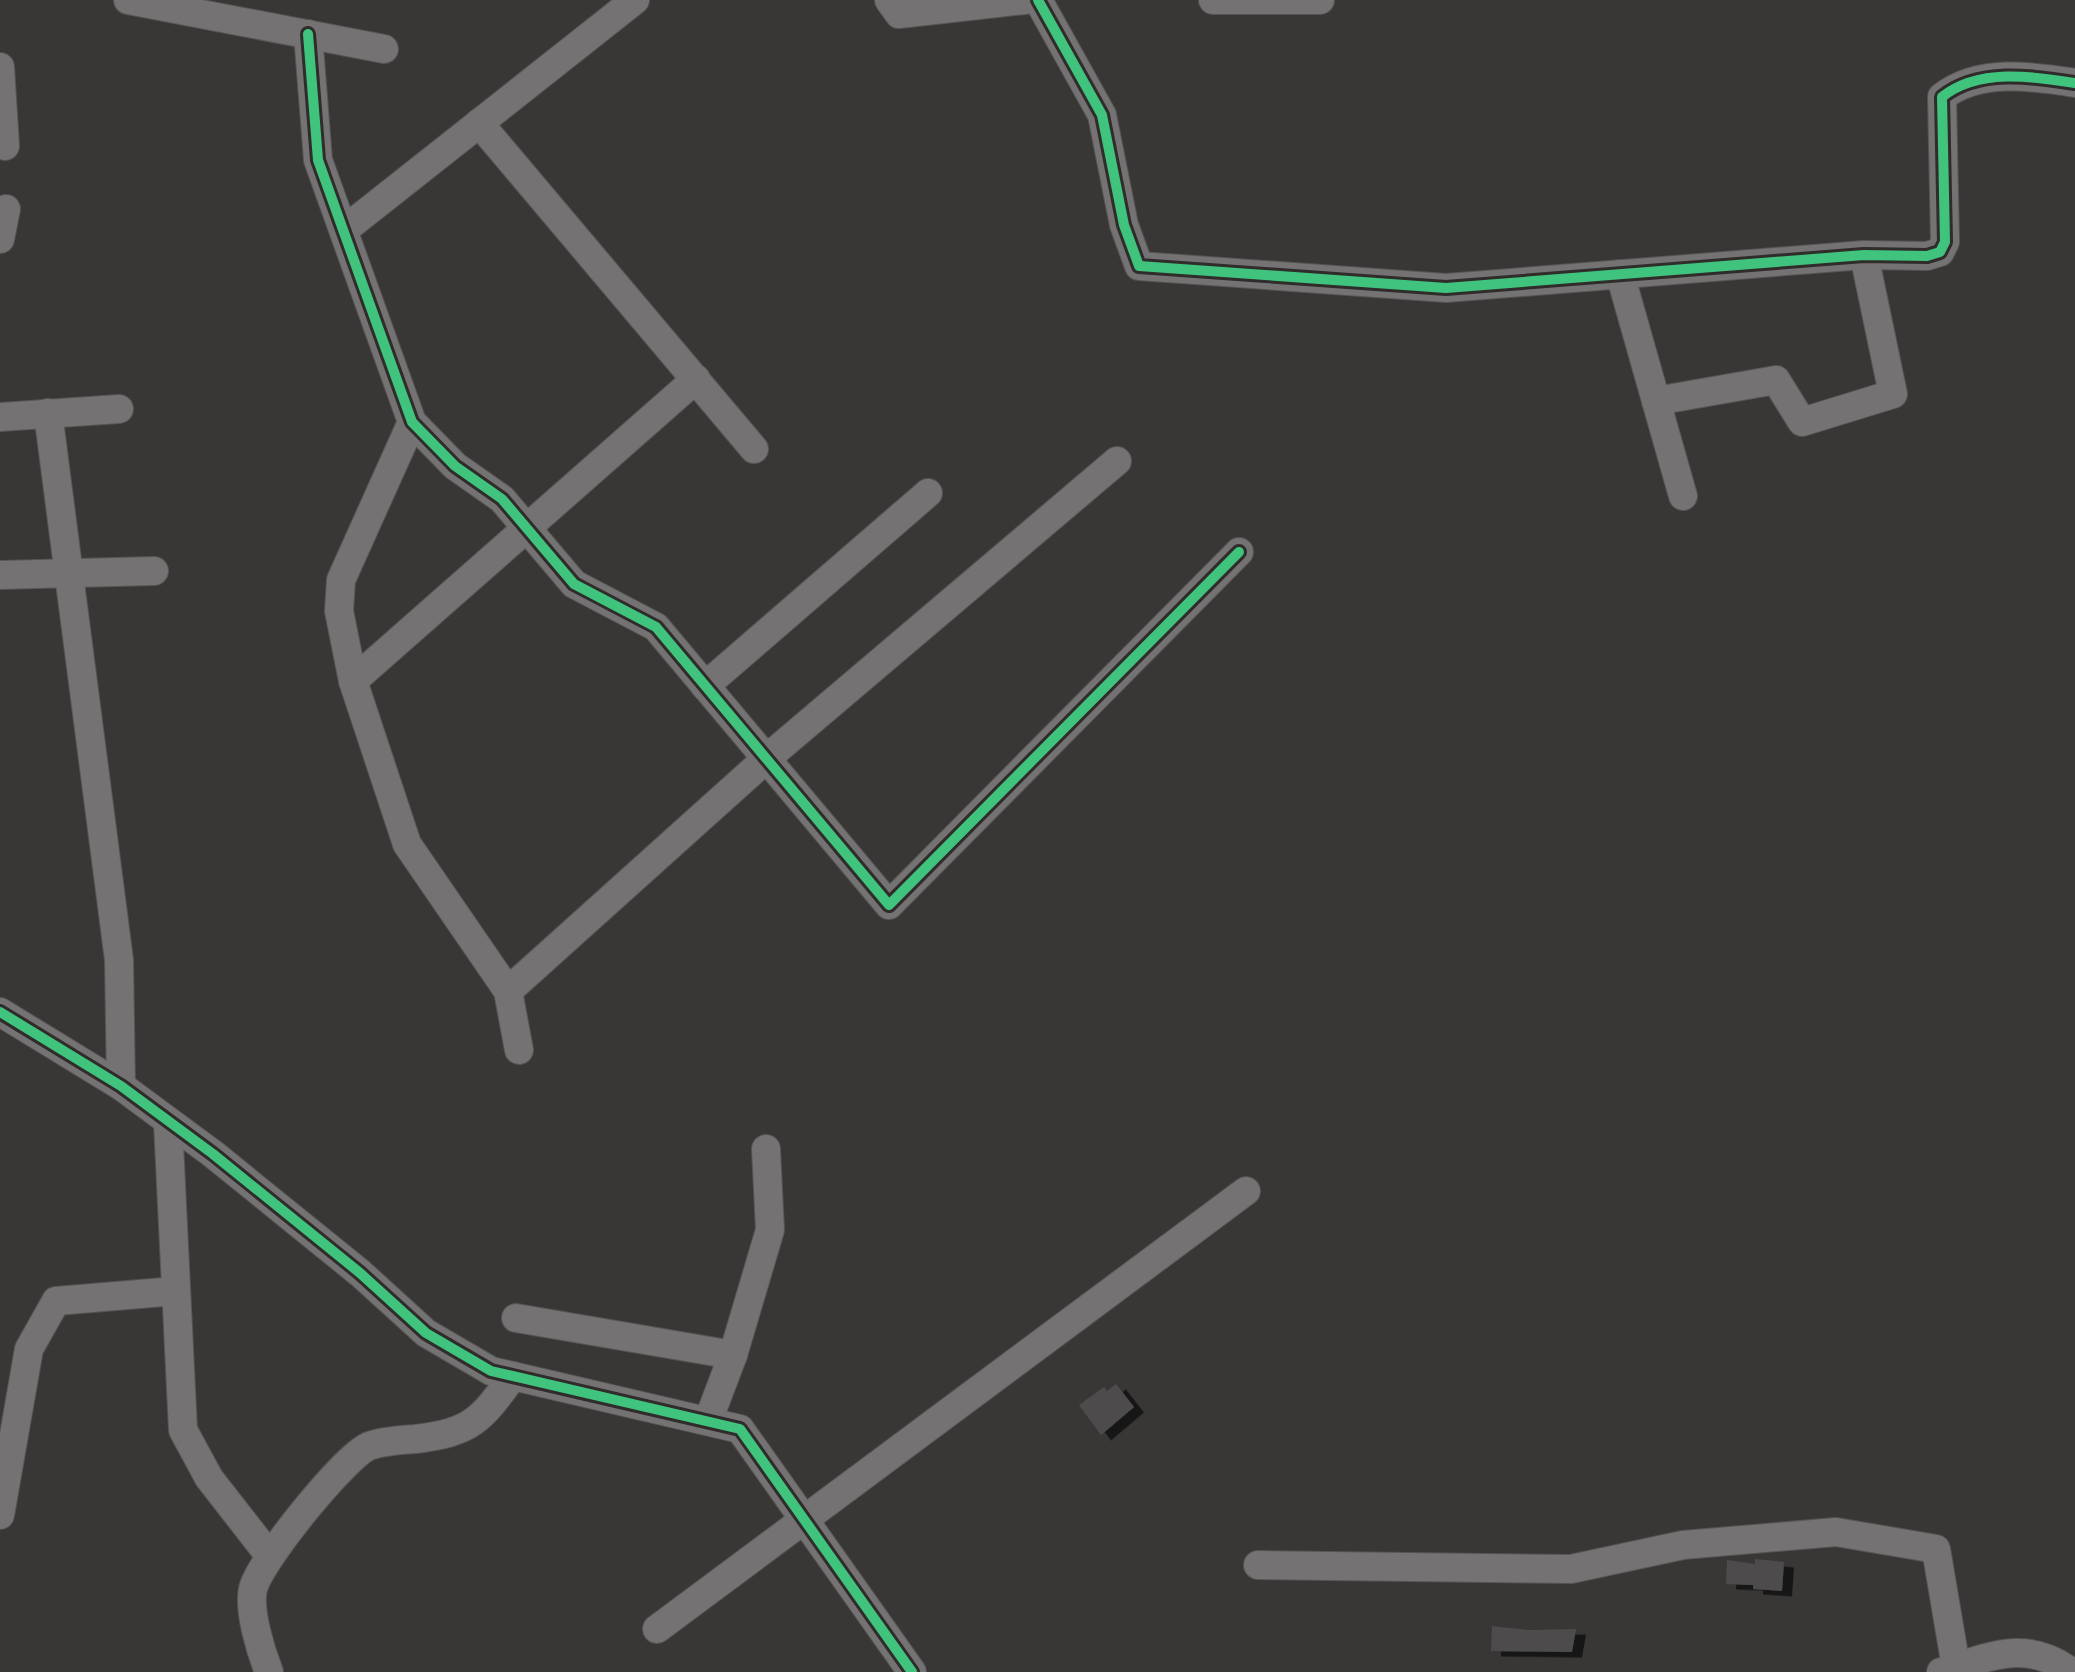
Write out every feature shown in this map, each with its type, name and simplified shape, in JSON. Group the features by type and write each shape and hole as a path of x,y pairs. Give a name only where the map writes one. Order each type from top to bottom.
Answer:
{"street":[{"path":"128,0 384,49"},
{"path":"889,0 899,14 1025,0"},
{"path":"1038,0 1102,115 1124,225 1139,266 1446,288 1864,256 1927,256 1940,252 1945,242 1942,96 1960,83 2028,75 2075,83"},
{"path":"1213,0 1320,0"},
{"path":"344,230 633,1"},
{"path":"308,34 318,160 412,422 456,466 502,499 574,584 656,627 889,905 1239,552"},
{"path":"0,67 5,146"},
{"path":"480,123 754,449"},
{"path":"0,239 6,209"},
{"path":"1656,400 1776,380 1802,422 1894,394 1864,256"},
{"path":"1620,274 1683,496"},
{"path":"352,682 696,380"},
{"path":"0,416 119,409"},
{"path":"48,413 120,960 121,1086"},
{"path":"412,422 341,580 339,611 352,682 407,844 508,991 519,1050"},
{"path":"508,991 766,759 1117,461"},
{"path":"705,686 928,493"},
{"path":"0,575 154,571"},
{"path":"0,1012 121,1086 213,1154 360,1273 426,1334 491,1371 740,1429 901,1668"},
{"path":"168,1123 183,1430 209,1478 270,1556"},
{"path":"708,1421 734,1355 770,1230 766,1149"},
{"path":"657,1629 1246,1191"},
{"path":"0,1515 10,1401 30,1349 56,1300 176,1291"},
{"path":"516,1318 734,1355"},
{"path":"269,1672 259,1648 252,1590 270,1556 319,1494 367,1446 452,1434 483,1417 514,1376"},
{"path":"1258,1565 1570,1569 1683,1545 1836,1532 1936,1550 1947,1670 2003,1653 2034,1652 2071,1672"}],"building":[{"path":"1116,1384 1134,1407 1101,1435 1079,1405 1104,1387 1107,1391"},
{"path":"1755,1559 1784,1562 1782,1591 1726,1584 1727,1560 1755,1564"},
{"path":"1492,1626 1576,1629 1572,1652 1491,1651"}],"cycle path":[{"path":"1038,0 1102,115 1124,225 1139,266 1446,288 1864,255 1927,256 1940,252 1945,242 1942,97 1972,82 2006,76 2075,83"},
{"path":"308,34 318,160 412,422 455,466 502,499 574,584 656,627 889,905 1239,552"},
{"path":"0,1012 121,1086 213,1154 360,1273 426,1333 491,1371 740,1429 912,1672"}]}
